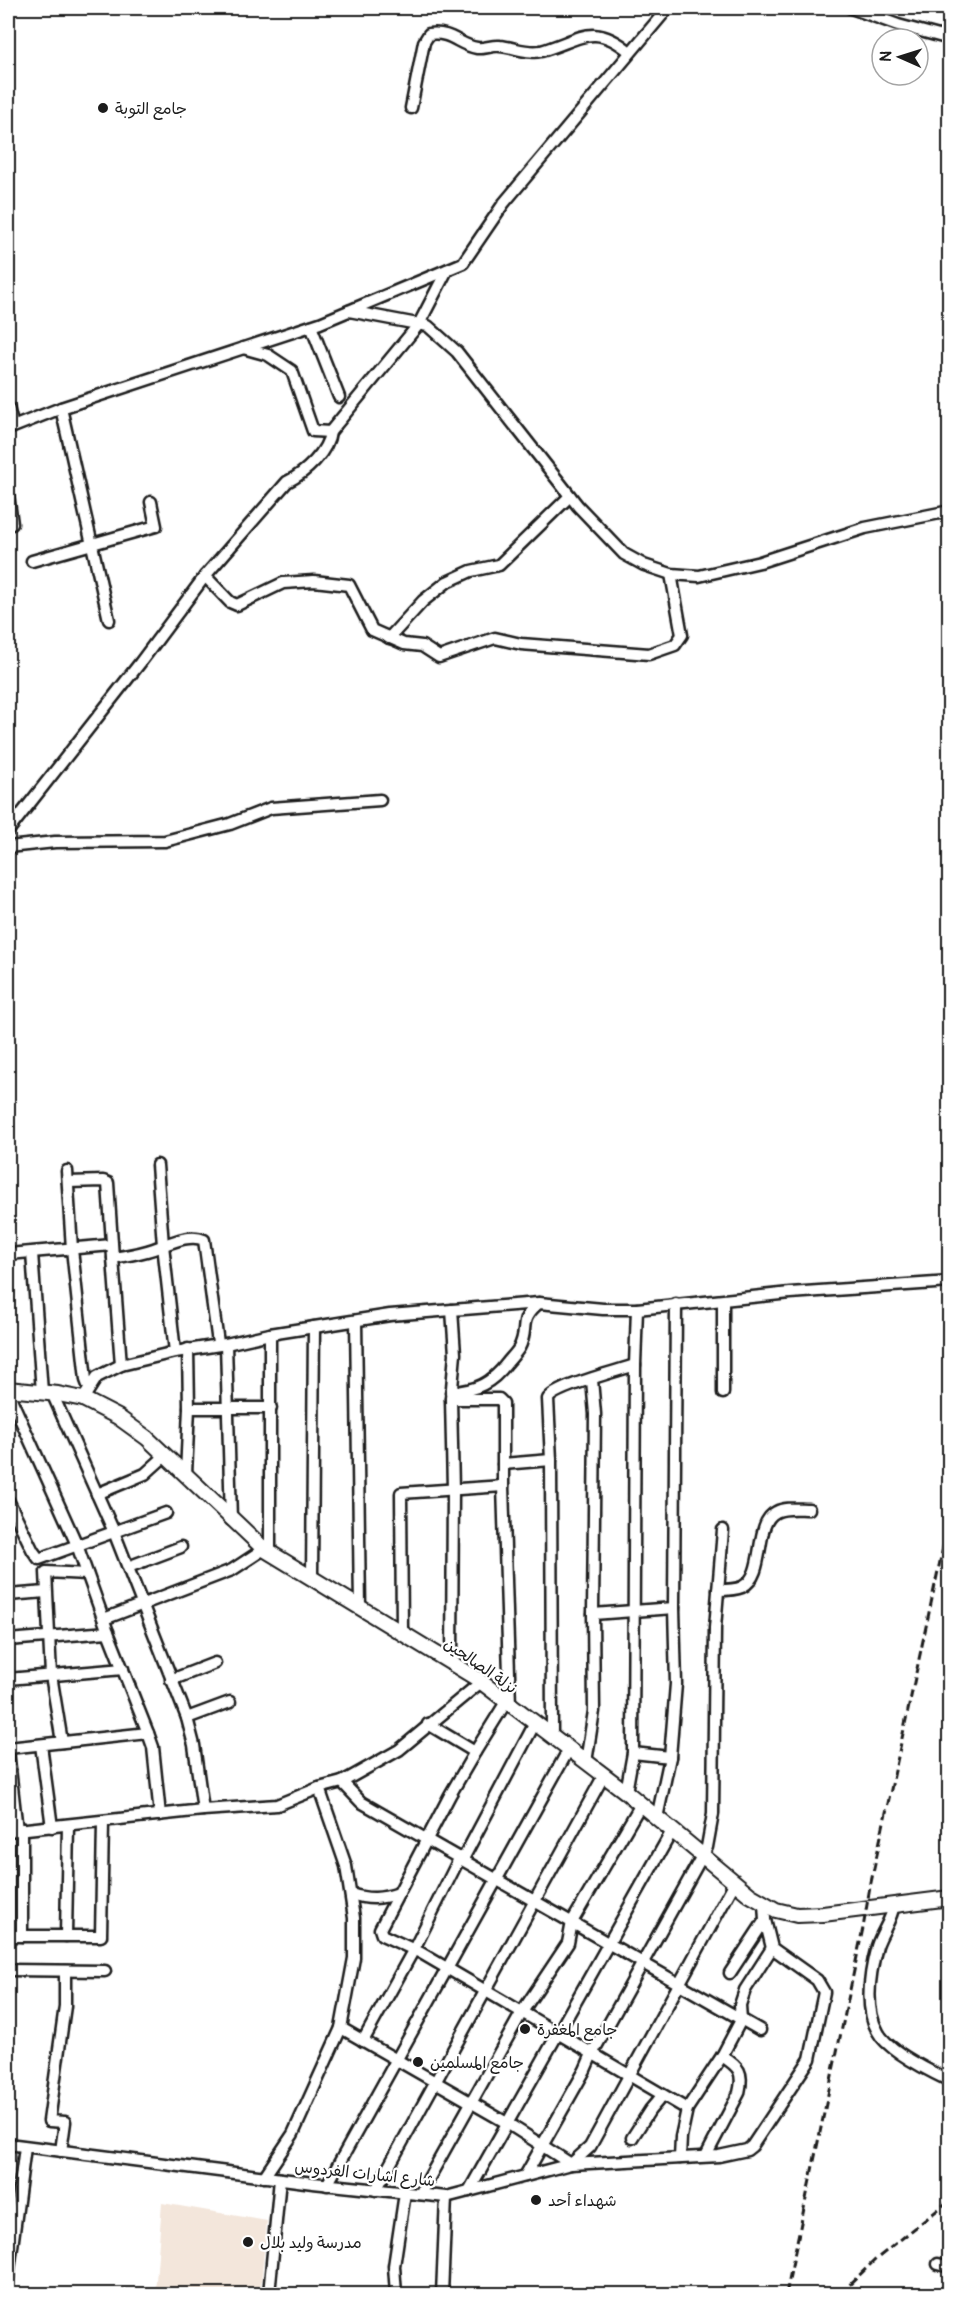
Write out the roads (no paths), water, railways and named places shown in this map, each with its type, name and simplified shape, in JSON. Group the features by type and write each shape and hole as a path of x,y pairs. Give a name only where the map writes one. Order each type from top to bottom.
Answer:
{"main road":[{"name":"نزلة الصالحين","path":"8,1390 86,1393 147,1438 231,1520 267,1551 481,1682 626,1792 735,1882 776,1910 797,1915 823,1914 950,1898"}],"street":[{"path":"8,407 10,428 61,408 311,326 463,263 504,203 668,8"},
{"path":"851,8 898,25 950,39"},
{"path":"411,108 424,42 429,34 441,33 477,48 499,45 530,51 539,51 580,36 596,35 614,39 630,52"},
{"path":"8,831 140,663 204,576 287,482 300,475 329,443 330,432 419,324 447,270"},
{"path":"349,311 428,326 457,352 570,496 624,554 644,565 671,574 699,576 760,561 865,528 950,511"},
{"path":"311,326 339,397"},
{"path":"243,348 268,355 292,371 313,431 330,432"},
{"path":"61,408 109,620"},
{"path":"8,494 12,524"},
{"path":"389,638 423,601 447,582 471,571 499,565 570,496"},
{"path":"32,561 156,526 151,502"},
{"path":"204,576 230,602 237,605 283,583 314,581 349,585 372,630 404,644 422,646 439,657 495,638 521,644 648,654 675,645 682,635 671,574"},
{"path":"8,847 55,842 165,841 230,824 270,808 380,800"},
{"path":"157,1165 175,1352"},
{"path":"86,1393 67,1176 108,1183 121,1365"},
{"path":"114,1258 198,1237 204,1240 222,1344 228,1409 231,1520"},
{"path":"8,1254 112,1245"},
{"path":"32,1253 47,1393 114,1532 187,1718 194,1745 203,1810"},
{"path":"86,1393 98,1377 121,1365 188,1349 390,1315 539,1303 603,1309 637,1309 790,1293 950,1281"},
{"path":"723,1301 723,1392"},
{"path":"451,1395 480,1387 497,1377 519,1348 524,1320 528,1312 539,1303"},
{"path":"657,1818 670,1757 676,1684 674,1608 676,1304"},
{"path":"626,1792 633,1753 637,1309"},
{"path":"452,1310 456,1354 451,1395 452,1663"},
{"path":"356,1321 360,1607"},
{"path":"312,1578 314,1327"},
{"path":"104,1619 232,1570 267,1551 271,1408 270,1334"},
{"path":"186,1474 189,1408 188,1349"},
{"path":"552,1736 551,1460 548,1396 569,1386 635,1365"},
{"path":"586,1762 594,1711 595,1414 592,1380"},
{"path":"8,1390 77,1545 148,1733 153,1747 160,1815"},
{"path":"451,1395 501,1400 508,1703 475,1752 380,1929 382,1935 414,1949 687,2109"},
{"path":"189,1408 271,1408"},
{"path":"97,1494 144,1474 166,1455"},
{"path":"503,1464 551,1460"},
{"path":"402,1633 400,1497 404,1491 503,1486"},
{"path":"8,1500 39,1559 166,1513"},
{"path":"718,1590 740,1588 750,1580 766,1522 774,1512 784,1509 809,1509"},
{"path":"525,2176 710,1838 713,1814 714,1670 723,1530"},
{"path":"128,1567 181,1547"},
{"path":"62,1742 51,1675 46,1572 87,1574"},
{"path":"8,1595 46,1592"},
{"path":"593,1614 674,1608"},
{"path":"8,1640 108,1632"},
{"path":"171,1680 215,1663"},
{"path":"8,1678 123,1670"},
{"path":"16,1830 203,1810 278,1805 319,1788 342,1782 399,1749 481,1682"},
{"path":"187,1718 230,1702"},
{"path":"363,2041 535,1723"},
{"path":"429,1724 475,1752"},
{"path":"22,1936 16,1830 8,1750 148,1733"},
{"path":"41,1745 51,1827"},
{"path":"327,2185 569,1749"},
{"path":"633,1753 670,1757"},
{"path":"376,2190 604,1775"},
{"path":"342,1782 361,1802 428,1838 760,2030"},
{"path":"264,2177 293,2134 341,2028 354,1958 354,1918 346,1866 319,1788"},
{"path":"420,2194 522,2012 568,1942 573,1922 641,1804"},
{"path":"8,1936 101,1936 103,1822"},
{"path":"66,1936 68,1825"},
{"path":"470,2191 672,1831"},
{"path":"341,2028 507,2123 571,2164 590,2147 735,1882"},
{"path":"351,1894 374,1899 399,1893"},
{"path":"680,2158 681,2137 687,2109 722,2056 741,2020 740,2005 746,1990 771,1948 764,1903"},
{"path":"894,1904 893,1913 878,1945 871,1977 870,2012 878,2034 894,2048 950,2081"},
{"path":"730,1973 765,1920"},
{"name":"شارع اشارات الفردوس","path":"8,2144 327,2185 446,2197 571,2164 718,2156 747,2150 752,2146 810,2059 824,1992 817,1980 771,1948"},
{"path":"8,1970 105,1971"},
{"path":"61,2151 65,2122 49,2121 65,2006 65,1971"},
{"path":"706,2156 741,2085 741,2077 736,2065 722,2056"},
{"path":"632,2138 662,2096"},
{"path":"8,2278 25,2146"},
{"path":"269,2295 280,2179"},
{"path":"396,2295 394,2266 405,2193"},
{"path":"442,2295 446,2197"},
{"path":"938,2264 950,2267"}],"railway":[{"path":"786,2294 950,1515"},
{"path":"840,2294 875,2260 950,2200"}],"place":[{"name":"جامع التوبة","path":"103,108"},
{"name":"جامع المغفرة","path":"525,2029"},
{"name":"جامع المسلمين","path":"418,2062"},
{"name":"شهداء أحد","path":"536,2200"},
{"name":"مدرسة وليد بلال","path":"248,2242"}]}
